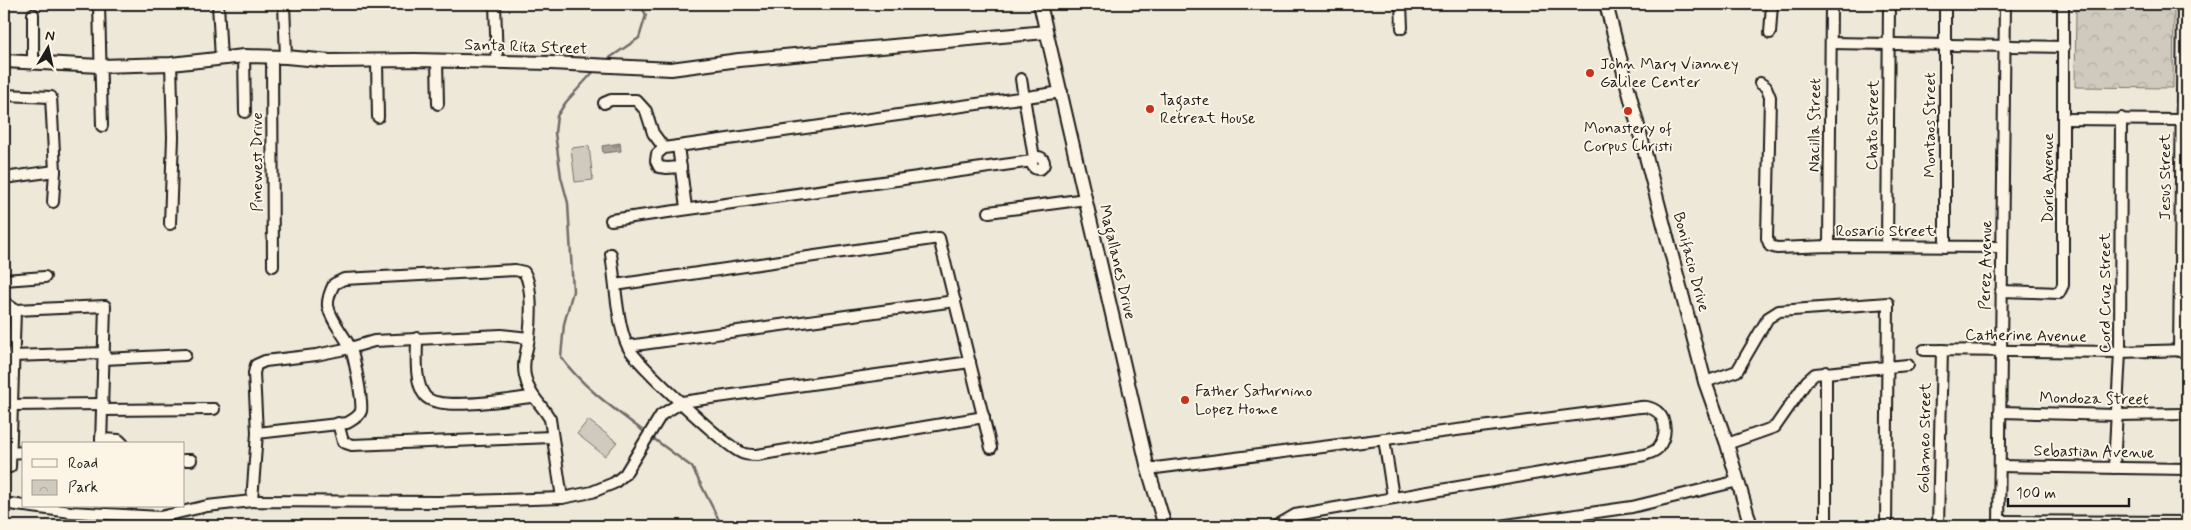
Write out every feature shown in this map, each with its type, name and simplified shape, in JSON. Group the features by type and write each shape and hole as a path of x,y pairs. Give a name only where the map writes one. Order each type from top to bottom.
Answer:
{"street":[{"path":"99,4 102,126"},
{"path":"218,4 221,59"},
{"path":"284,4 286,57"},
{"path":"495,4 497,62"},
{"name":"Magallanes Drive","path":"1040,4 1062,92 1148,469 1165,526"},
{"path":"1401,4 1402,28"},
{"name":"Bonifacio Drive","path":"1606,4 1705,382 1727,444 1751,526"},
{"path":"1770,33 1772,4"},
{"name":"Nacilla Street","path":"1829,246 1831,4"},
{"name":"Chato Street","path":"1887,246 1889,4"},
{"name":"Montaos Street","path":"1945,4 1945,247"},
{"name":"Perez Avenue","path":"1999,524 2005,4"},
{"name":"Dorie Avenue","path":"2001,291 2059,293 2063,285 2063,4"},
{"name":"Jesus Street","path":"2182,4 2183,351"},
{"path":"33,14 34,63"},
{"name":"Santa Rita Street","path":"4,61 100,66 171,64 244,56 330,61 497,62 671,69 739,60 1046,32"},
{"path":"1831,43 2064,47"},
{"path":"244,56 245,112"},
{"name":"Pinewest Drive","path":"272,57 272,266"},
{"path":"377,61 378,117"},
{"path":"437,61 438,104"},
{"path":"170,224 173,137 171,64"},
{"path":"611,220 1033,160 1021,79"},
{"name":"Rosario Street","path":"1760,83 1766,87 1770,97 1767,238 1770,246 1777,248 1829,246 2001,247"},
{"path":"681,167 666,168 659,166 656,161 657,154 664,148 1062,92"},
{"path":"4,95 51,97 54,172 53,202"},
{"path":"604,103 611,100 636,100 646,112 653,133 664,148"},
{"name":"Cord Cruz Street","path":"2114,468 2120,352 2121,118"},
{"path":"2064,119 2181,120"},
{"path":"678,146 686,208"},
{"path":"4,178 54,172"},
{"path":"990,212 1086,199"},
{"path":"615,285 939,238 991,448"},
{"path":"611,254 622,329 628,346 638,361 729,444 742,453 757,456 984,417"},
{"path":"257,433 347,423 355,419 361,412 361,400 350,348 335,323 328,306 330,292 334,284 344,280 515,270 524,272 526,276 530,307 524,364 525,377 532,397 544,408 550,419 562,498"},
{"path":"4,280 44,278"},
{"path":"628,346 955,301"},
{"path":"4,302 15,310 105,306 101,441 119,440 121,442"},
{"path":"1705,382 1736,371 1768,318 1779,311 1888,303 1886,526"},
{"path":"10,467 12,356 15,310"},
{"path":"252,501 257,433 254,373 256,365 265,361 316,355 374,341 501,335 528,338"},
{"path":"417,338 418,376 426,398 434,402 481,403 532,397"},
{"name":"Catherine Avenue","path":"1924,350 2183,351"},
{"name":"Golameo Street","path":"1938,526 1942,350"},
{"path":"12,356 185,355"},
{"path":"40,508 70,512 160,517 207,506 252,501 438,502 562,498 592,492 614,483 625,474 661,416 682,402 970,362"},
{"path":"1727,444 1775,427 1807,380 1815,374 1908,365"},
{"path":"1826,372 1826,526"},
{"path":"11,405 214,409"},
{"path":"1148,469 1632,408 1648,407 1661,415 1666,428 1657,450 1645,455 1295,514 1276,526"},
{"name":"Mondoza Street","path":"2000,412 2116,415 2187,414"},
{"path":"338,423 344,442 352,444 552,437"},
{"path":"1384,439 1393,497"},
{"path":"10,453 22,452"},
{"name":"Sebastian Avenue","path":"2000,466 2187,469"},
{"path":"1499,526 1632,507 1738,481"},
{"path":"4,503 22,506"},
{"path":"1999,524 2187,522"}],"green space":[{"path":"2076,7 2174,8 2173,88 2075,87"},
{"path":"589,146 593,180 575,182 571,148"},
{"path":"588,420 617,442 605,456 577,434"}],"water":[{"path":"620,143 621,151 603,153 602,146"}],"waterway":[{"path":"605,61 639,38 646,15 640,4"},
{"path":"595,70 566,102 557,116 555,133 561,177 568,203 573,291 564,324 561,357 589,388 646,433"},
{"path":"650,436 692,467 722,526"}],"place":[{"name":"John Mary Vianney Galilee Center","path":"1590,73"},
{"name":"Tagaste Retreat House","path":"1150,109"},
{"name":"Monastery of Corpus Christi","path":"1628,111"},
{"name":"Father Saturnino Lopez Home","path":"1185,400"}]}
